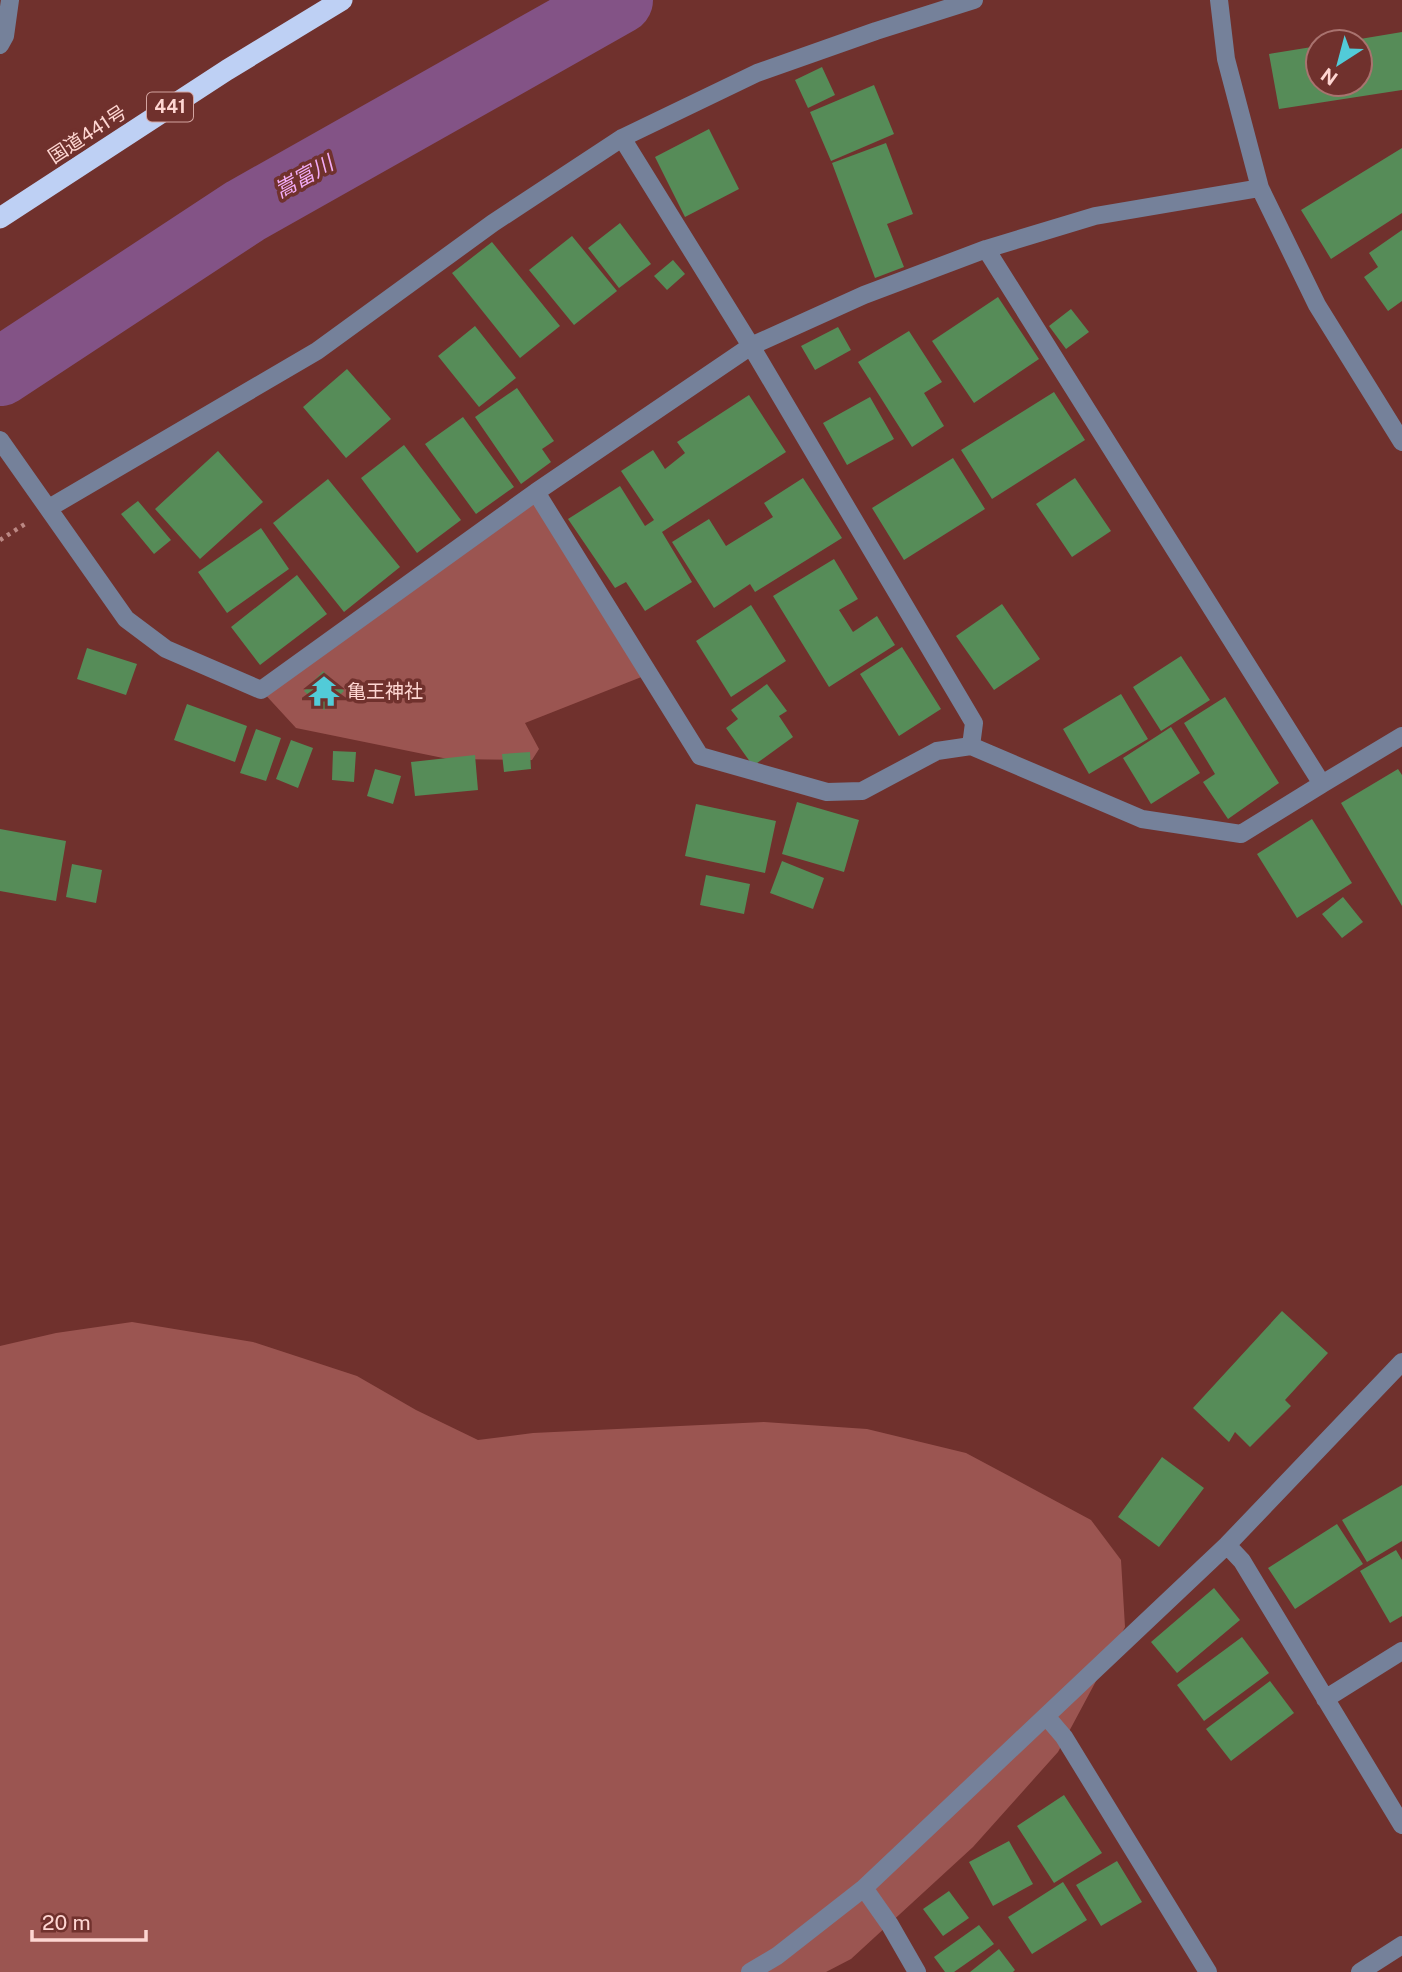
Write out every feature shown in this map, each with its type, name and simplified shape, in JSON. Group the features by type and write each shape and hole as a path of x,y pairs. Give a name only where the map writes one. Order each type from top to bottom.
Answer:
{"highway":[{"name":"国道441号","path":"0,219 227,70 342,0"}],"street":[{"path":"0,45 5,36 9,0"},
{"path":"49,508 317,351 493,223 622,138 757,73 974,0"},
{"path":"1219,0 1226,59 1260,188 1317,305 1402,442"},
{"path":"622,138 751,346 974,723 971,746"},
{"path":"0,440 126,620 166,649 261,690 536,492 751,346 864,295 986,249 1095,216 1260,188"},
{"path":"986,249 1322,784"},
{"path":"536,492 700,756 827,792 862,791 937,751 971,746 1142,819 1241,834 1402,736"},
{"path":"750,1972 777,1956 864,1888 1227,1545 1402,1363"},
{"path":"1227,1545 1241,1561 1402,1825"},
{"path":"1325,1699 1402,1651"},
{"path":"1046,1716 1064,1737 1208,1972"},
{"path":"864,1888 890,1925 917,1972"},
{"path":"1360,1972 1402,1945"}],"shaded area":[{"path":"536,492 649,674 525,723 539,749 532,760 448,759 296,728 261,690"},
{"path":"132,1322 253,1342 357,1376 416,1410 478,1440 533,1433 764,1422 867,1429 966,1453 1091,1520 1121,1560 1125,1627 1058,1752 973,1847 851,1959 826,1972 0,1972 0,1346 56,1333"}],"building":[{"path":"1402,32 1402,90 1374,94 1374,37"},
{"path":"1304,48 1304,98 1350,98 1279,109 1269,54"},
{"path":"822,67 835,95 808,108 795,80"},
{"path":"874,85 894,134 831,161 810,112"},
{"path":"709,129 739,189 685,217 655,157"},
{"path":"886,143 913,214 887,224 904,267 875,278 832,163"},
{"path":"1402,148 1402,213 1331,259 1301,210"},
{"path":"620,223 651,264 619,288 588,248"},
{"path":"1402,230 1402,301 1388,311 1364,277 1378,267 1369,253"},
{"path":"572,236 617,291 574,325 529,270"},
{"path":"492,242 560,326 520,358 452,273"},
{"path":"673,260 685,274 667,290 654,276"},
{"path":"998,297 1039,359 974,403 932,341"},
{"path":"1071,309 1089,332 1066,349 1049,326"},
{"path":"475,326 516,378 479,407 438,356"},
{"path":"838,327 851,350 815,370 801,346"},
{"path":"909,331 942,382 924,393 944,426 912,447 858,362"},
{"path":"347,369 391,419 346,458 303,407"},
{"path":"517,388 554,441 542,449 551,462 521,484 475,417"},
{"path":"1054,392 1085,440 992,499 961,450"},
{"path":"749,395 786,452 662,532 692,582 645,611 626,582 615,588 568,519 620,486 645,526 654,520 621,471 653,450 665,469 685,453 677,442"},
{"path":"870,397 894,439 847,465 823,423"},
{"path":"463,417 514,487 476,514 425,444"},
{"path":"404,445 461,520 417,553 361,478"},
{"path":"218,451 263,502 200,559 155,509"},
{"path":"953,458 985,509 904,560 872,508"},
{"path":"803,478 842,538 755,592 750,584 714,608 672,542 709,519 726,546 773,517 764,503"},
{"path":"1075,478 1111,531 1072,557 1036,504"},
{"path":"328,479 400,567 344,612 273,523"},
{"path":"138,501 171,540 154,554 121,514"},
{"path":"261,528 289,569 227,613 198,572"},
{"path":"834,559 858,599 839,610 853,632 877,616 895,645 829,687 773,596"},
{"path":"297,575 327,614 260,665 231,627"},
{"path":"1002,604 1040,659 994,690 956,636"},
{"path":"751,605 786,661 731,697 696,641"},
{"path":"902,647 941,709 899,736 860,674"},
{"path":"87,648 137,664 126,695 77,679"},
{"path":"1181,656 1210,700 1161,731 1133,687"},
{"name":"亀王神社","path":"323,671 344,691 324,710 304,691"},
{"path":"767,684 787,711 779,716 793,737 753,766 726,728 738,719 731,710"},
{"path":"1121,694 1148,739 1089,774 1063,729"},
{"path":"1225,697 1279,783 1228,819 1203,782 1215,774 1184,723"},
{"path":"187,704 247,726 235,762 174,740"},
{"path":"1171,727 1200,773 1151,804 1123,758"},
{"path":"256,729 281,738 266,781 240,773"},
{"path":"291,740 313,748 298,788 276,779"},
{"path":"333,751 356,752 354,782 332,780"},
{"path":"530,752 531,769 504,772 502,754"},
{"path":"475,755 478,790 415,796 411,762"},
{"path":"375,769 401,776 393,804 367,796"},
{"path":"1398,769 1402,775 1402,906 1341,803"},
{"path":"797,802 859,820 844,872 782,854"},
{"path":"696,804 776,821 765,873 685,856"},
{"path":"1312,819 1352,883 1297,918 1257,854"},
{"path":"0,829 66,841 56,901 0,891"},
{"path":"782,861 824,878 813,909 770,893"},
{"path":"72,864 102,870 96,903 66,897"},
{"path":"706,875 750,884 744,914 700,905"},
{"path":"1343,897 1363,922 1342,938 1322,914"},
{"path":"1282,1311 1328,1353 1285,1400 1291,1406 1250,1447 1235,1432 1229,1442 1193,1408"},
{"path":"1162,1457 1204,1488 1159,1547 1118,1517"},
{"path":"1402,1485 1402,1541 1367,1562 1342,1520"},
{"path":"1337,1524 1363,1564 1295,1609 1268,1568"},
{"path":"1396,1550 1402,1560 1402,1616 1390,1623 1360,1571"},
{"path":"1214,1588 1240,1620 1177,1673 1151,1642"},
{"path":"1242,1637 1269,1673 1204,1721 1177,1685"},
{"path":"1270,1681 1294,1713 1231,1761 1206,1729"},
{"path":"1064,1795 1102,1853 1054,1883 1017,1826"},
{"path":"1009,1841 1033,1884 993,1906 969,1862"},
{"path":"1117,1861 1142,1902 1101,1926 1076,1885"},
{"path":"1063,1882 1087,1920 1032,1954 1008,1917"},
{"path":"949,1891 969,1918 943,1936 923,1909"},
{"path":"979,1925 994,1944 954,1972 945,1972 934,1957"},
{"path":"999,1949 1015,1970 1013,1972 970,1972"}],"waterway":[{"name":"嵩富川","path":"0,372 245,211 619,0"}],"place":[{"name":"亀王神社","path":"324,691"}]}
